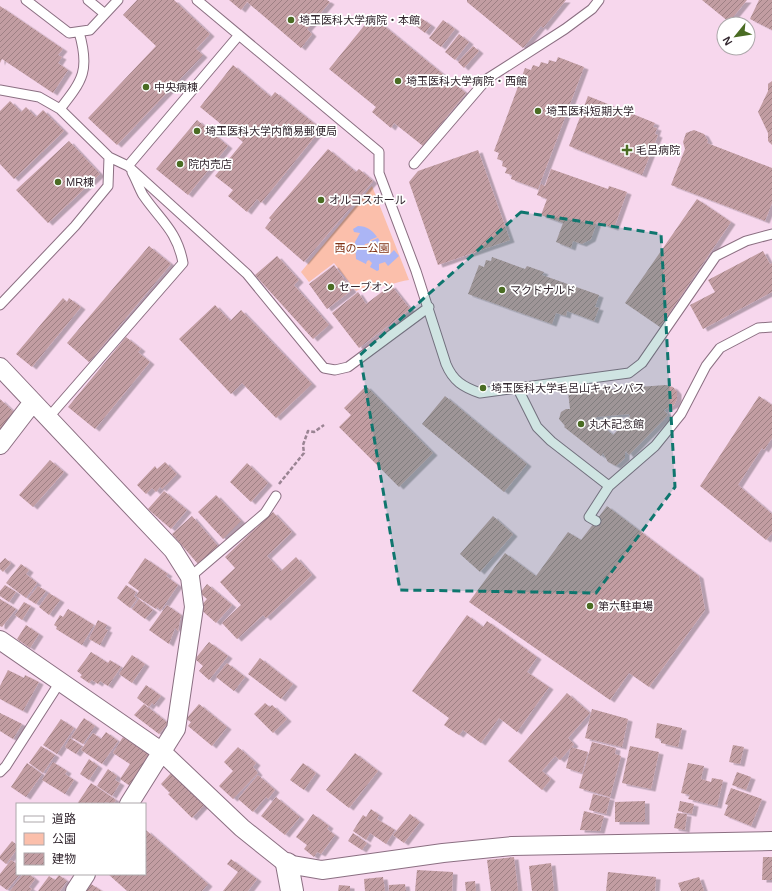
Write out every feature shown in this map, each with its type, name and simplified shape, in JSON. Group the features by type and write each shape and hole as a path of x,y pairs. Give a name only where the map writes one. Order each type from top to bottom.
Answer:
{"street":[{"path":"0,367 172,550 190,577 194,607 176,729 130,803"},
{"path":"0,445 32,402"},
{"path":"0,640 162,752 242,828 287,864 322,870 443,853 512,846 772,841"},
{"path":"287,864 292,891"},
{"path":"75,891 85,875"}],"lane":[{"path":"26,0 61,29 69,33 90,30 118,0"},
{"path":"88,0 105,14"},
{"path":"197,0 379,152 379,173 429,307 446,364 450,374 458,383 466,388 480,393 629,373 642,363 716,256 746,241 772,234"},
{"path":"414,164 488,79 565,29 592,9 599,0"},
{"path":"60,109 78,85 85,67 84,49 79,32"},
{"path":"128,166 239,35"},
{"path":"0,90 39,97 60,109 109,157 128,166 247,274 324,368 335,370 348,367 429,307"},
{"path":"0,305 75,226 108,186 109,157"},
{"path":"48,418 183,263 181,249 171,229 143,194 128,166"},
{"path":"596,521 589,517 608,486 655,446 664,435 681,414 706,366 720,348 758,328 772,327"},
{"path":"517,387 537,426 551,441 608,486"},
{"path":"190,577 265,513 276,496"},
{"path":"0,772 6,766 60,682"}],"path":[{"path":"279,485 304,454 303,445 308,431 314,432 324,425"}],"highlighted area":[{"path":"521,212 661,234 675,487 596,593 400,590 360,355"}],"green space":[{"name":"西の一公園","path":"372,186 409,280 379,287 367,289 362,288 356,291 334,263 309,282 301,272"}],"water":[{"path":"358,226 369,229 377,237 370,240 370,243 365,244 364,247 367,249 371,246 371,241 378,238 383,247 380,250 384,255 390,254 394,250 399,256 388,266 385,262 379,264 379,270 377,271 370,267 372,263 369,260 366,264 356,259 355,242 360,233 354,232 353,229"}],"building":[{"name":"中央病棟","path":"137,0 174,0 210,34 196,49 203,55 117,145 88,118 156,46 123,15"},
{"name":"埼玉医科大学病院・本館","path":"229,0 327,0 330,2 307,29 312,34 301,48 247,2 241,10"},
{"path":"467,0 566,0 543,28 541,26 523,48 467,2"},
{"path":"702,0 747,0 734,16 722,16"},
{"path":"759,0 772,0 772,30 756,22 756,16 751,16"},
{"path":"0,6 63,49 58,55 62,57 58,63 68,70 53,93 2,59 0,63"},
{"name":"埼玉医科大学病院・西館","path":"372,16 466,93 423,146 394,123 391,128 372,112 376,107 329,69"},
{"path":"421,18 431,25 425,33 416,26"},
{"path":"443,20 455,29 441,47 429,38"},
{"path":"459,34 469,42 455,60 445,52"},
{"path":"473,46 479,51 464,68 458,62"},
{"name":"埼玉医科短期大学","path":"558,57 584,67 538,189 511,179 512,175 505,173 507,168 502,166 503,161 497,159 499,153 494,151 525,68 531,70 533,65 539,67 541,62 548,64 549,60 556,62"},
{"path":"233,65 271,97 275,92 321,129 261,203 257,199 247,212 228,196 233,190 215,176 243,142 200,107"},
{"path":"772,81 772,145 768,141 768,133 758,112 768,91 768,84"},
{"path":"588,96 655,123 653,127 657,128 655,134 658,135 642,175 569,146"},
{"path":"10,101 21,112 26,107 36,117 43,110 64,131 14,179 0,164 0,111"},
{"path":"197,120 228,146 188,195 156,169"},
{"path":"694,130 704,134 708,141 707,143 772,168 772,203 765,221 671,185 685,149 683,142 686,133"},
{"name":"MR棟","path":"69,141 100,174 48,223 16,190"},
{"name":"オルコスホール","path":"328,149 356,172 359,169 373,181 304,262 265,228 271,220 269,218"},
{"path":"478,150 510,240 438,265 409,182 418,171"},
{"path":"551,169 608,189 609,186 627,192 614,228 597,222 591,239 582,244 573,241 571,248 556,242 563,223 541,215 547,199 537,195 541,184 545,186"},
{"path":"697,199 731,222 660,327 625,303"},
{"path":"149,246 171,264 89,362 67,343"},
{"path":"763,251 770,264 772,263 772,292 703,329 690,305 715,292 708,280"},
{"path":"277,256 299,280 294,285 329,325 313,339 255,275"},
{"path":"492,257 525,269 527,266 544,272 542,275 599,295 595,307 599,308 594,321 567,311 566,316 556,313 552,324 468,294 479,265 484,267 486,260 491,261"},
{"name":"セーブオン","path":"334,265 352,290 327,309 309,284"},
{"path":"391,285 410,309 359,348 332,313 358,292 366,304"},
{"path":"63,298 67,302 69,298 81,307 32,367 16,354"},
{"path":"215,305 230,321 241,310 312,384 276,418 242,383 231,394 179,339"},
{"path":"126,337 141,349 138,352 150,362 95,429 68,407"},
{"name":"丸木記念館","path":"666,385 673,387 677,392 677,399 674,405 664,410 668,415 629,455 626,451 625,458 616,466 608,462 603,453 601,456 564,427 565,426 559,419 561,412 566,409 570,409 568,392","holes":["629,414 630,417 613,435 594,419 597,417"]},
{"path":"366,386 433,453 399,487 339,427 351,415 344,408"},
{"path":"445,396 527,464 504,492 422,424"},
{"path":"759,396 772,405 772,438 764,450 762,448 738,485 772,514 772,533 766,540 700,486"},
{"path":"0,399 18,416 2,432 0,430"},
{"path":"50,460 64,472 33,507 19,495"},
{"path":"165,462 177,474 162,489 160,487 156,492 152,488 146,494 137,485 155,466 157,469"},
{"path":"247,463 268,483 251,502 230,482"},
{"path":"164,491 187,510 171,529 148,509"},
{"path":"216,495 241,521 223,539 198,512"},
{"name":"第六駐車場","path":"607,506 699,576 705,610 649,687 629,673 610,700 469,602 505,553 536,576 568,532 581,540"},
{"path":"273,512 292,532 267,556 281,571 296,557 312,575 266,618 263,615 237,639 222,623 241,605 220,582 235,568 225,557"},
{"path":"192,516 218,546 198,564 172,534"},
{"path":"493,516 513,534 480,572 460,554"},
{"path":"5,558 11,563 3,572 0,569 0,563"},
{"path":"145,558 168,574 166,576 178,585 161,610 157,607 156,609 136,596 139,591 128,583"},
{"path":"21,564 29,570 26,574 37,583 26,598 6,583"},
{"path":"207,584 232,605 216,623 199,608 207,599 200,593"},
{"path":"5,585 16,592 9,602 0,596 0,591"},
{"path":"126,585 136,592 134,596 137,599 130,608 117,598"},
{"path":"38,586 46,591 36,604 28,599"},
{"path":"49,593 60,600 49,615 39,607"},
{"path":"0,599 16,609 2,627 0,626"},
{"path":"139,599 153,610 145,619 132,609"},
{"path":"24,602 31,606 22,620 15,615"},
{"path":"167,605 181,615 178,631 175,628 169,644 149,630"},
{"path":"68,609 94,625 82,645 56,629 57,627 54,625 60,615 63,617"},
{"path":"467,615 483,627 487,621 537,657 527,672 549,687 517,732 499,718 481,743 463,730 459,735 444,725 449,718 412,691"},
{"path":"98,620 107,625 105,629 108,630 100,645 89,639"},
{"path":"26,625 39,634 30,648 17,639"},
{"path":"209,642 228,656 209,680 199,671 203,666 195,659"},
{"path":"91,652 108,663 110,660 121,667 108,686 100,681 98,684 92,680 89,683 80,677 82,675 77,671"},
{"path":"132,655 145,664 132,683 119,674"},
{"path":"260,658 293,684 281,699 248,674"},
{"path":"227,663 245,677 234,691 216,677"},
{"path":"8,670 24,678 25,675 39,682 23,711 0,699 0,686"},
{"path":"146,685 161,696 154,705 152,703 149,707 137,698"},
{"path":"567,693 590,713 568,738 574,744 560,760 555,756 542,771 551,779 542,790 508,761"},
{"path":"265,703 270,707 272,705 287,719 273,733 254,714"},
{"path":"144,704 168,723 159,734 134,715"},
{"path":"199,704 227,727 212,746 188,726 191,722 186,719"},
{"path":"592,709 628,719 622,747 585,738"},
{"path":"0,713 22,724 13,739 0,731"},
{"path":"84,718 95,726 83,744 71,737"},
{"path":"61,719 74,728 57,754 43,745"},
{"path":"657,723 682,728 678,747 661,743 661,739 655,738"},
{"path":"106,732 118,741 102,764 81,750 93,733 101,739"},
{"path":"123,737 149,754 136,775 140,777 133,788 120,779 130,764 113,753"},
{"path":"70,738 82,746 76,754 65,747"},
{"path":"592,742 616,748 615,754 621,756 610,797 579,788"},
{"path":"733,745 744,747 740,764 729,762"},
{"path":"41,746 55,755 43,773 29,763"},
{"path":"630,746 659,752 651,789 622,783"},
{"path":"238,747 256,763 253,767 258,773 233,799 219,786 233,771 224,762"},
{"path":"571,747 588,752 582,773 566,768"},
{"path":"355,753 378,771 349,808 326,790"},
{"path":"89,759 98,766 89,780 80,774"},
{"path":"53,762 67,771 65,774 74,780 65,794 42,780"},
{"path":"27,763 42,774 26,797 11,787"},
{"path":"303,763 316,773 304,790 290,780"},
{"path":"688,763 704,766 701,779 711,782 712,778 723,780 717,806 688,799 690,795 681,793"},
{"path":"108,769 117,776 115,780 120,783 112,796 97,786"},
{"path":"737,772 751,777 746,790 732,785"},
{"path":"171,773 204,805 192,818 168,794 170,793 161,784"},
{"path":"258,775 275,790 268,799 266,797 253,812 238,799"},
{"path":"91,783 116,800 114,803 78,803"},
{"path":"731,788 762,799 751,826 724,815 728,805 725,804"},
{"path":"593,794 610,798 606,814 589,810"},
{"path":"276,797 300,817 285,835 261,816"},
{"path":"645,801 645,822 615,822 615,802"},
{"path":"680,801 694,804 692,814 678,811"},
{"path":"371,809 379,815 377,819 395,830 386,844 370,833 366,840 353,831 363,815 366,817"},
{"path":"584,811 604,816 600,831 580,830"},
{"path":"677,813 687,814 685,830 674,828"},
{"path":"313,814 329,826 327,829 335,835 321,854 317,852 314,857 304,849 307,845 296,837"},
{"path":"410,814 420,822 404,843 393,835"},
{"path":"146,830 208,884 202,891 127,891 109,875 146,875"},
{"path":"353,833 367,843 362,850 348,841"},
{"path":"12,841 16,844 16,850 6,864 0,859 0,856"},
{"path":"514,857 518,891 491,891 487,860"},
{"path":"763,857 772,857 772,880 762,880"},
{"path":"231,859 257,879 248,891 223,891 238,872 227,864"},
{"path":"11,860 16,863 16,875 19,875 7,890 0,885 0,874"},
{"path":"551,863 554,891 532,891 529,866"},
{"path":"417,870 453,872 452,891 415,891"},
{"path":"608,872 656,877 655,891 606,891"},
{"path":"22,875 30,875 35,879 29,887 32,889 30,891 10,891"},
{"path":"59,875 67,881 60,891 38,891 49,876 55,880"},
{"path":"383,877 385,891 365,891 364,879"},
{"path":"699,877 704,891 681,891 678,883"},
{"path":"475,881 476,891 466,891 465,882"},
{"path":"91,884 102,891 86,891"},
{"path":"405,884 406,891 389,891 389,885"},
{"path":"339,885 350,886 350,891 338,891"}],"place":[{"name":"埼玉医科大学病院・本館","path":"291,20"},
{"name":"埼玉医科大学病院・西館","path":"398,81"},
{"name":"中央病棟","path":"146,87"},
{"name":"埼玉医科短期大学","path":"538,111"},
{"name":"埼玉医科大学内簡易郵便局","path":"197,131"},
{"name":"毛呂病院","path":"627,150"},
{"name":"院内売店","path":"180,164"},
{"name":"MR棟","path":"58,182"},
{"name":"オルコスホール","path":"321,200"},
{"name":"セーブオン","path":"331,287"},
{"name":"マクドナルド","path":"502,290"},
{"name":"埼玉医科大学毛呂山キャンパス","path":"483,388"},
{"name":"丸木記念館","path":"581,424"},
{"name":"第六駐車場","path":"590,606"}]}
